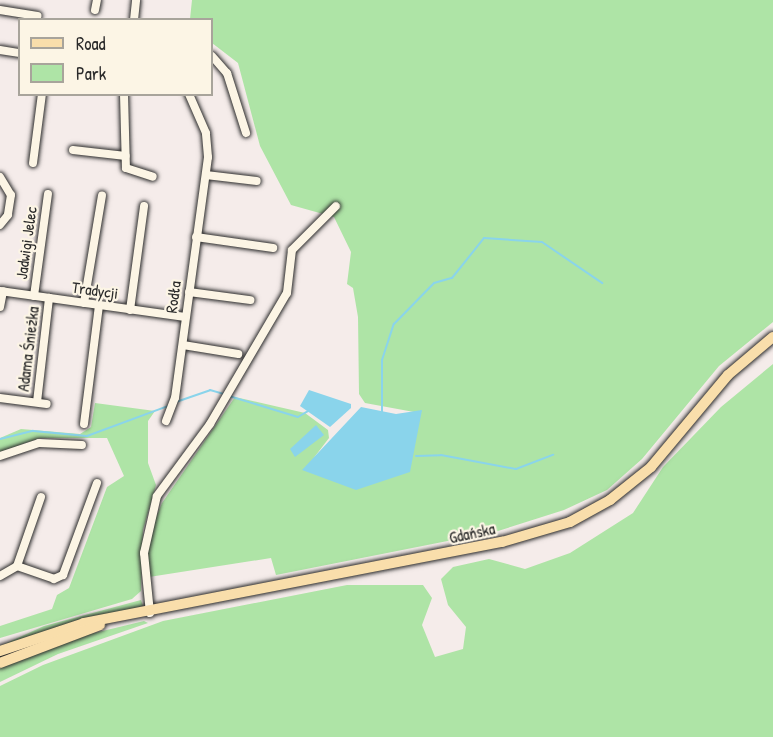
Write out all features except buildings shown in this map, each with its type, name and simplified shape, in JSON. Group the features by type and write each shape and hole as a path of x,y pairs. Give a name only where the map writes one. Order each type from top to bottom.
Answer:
{"main road":[{"name":"Gdańska","path":"0,651 71,627 106,622 502,542 577,519 651,467 728,375 773,337"},
{"name":"Gdańska","path":"0,663 106,622"}],"street":[{"path":"95,10 97,0"},
{"path":"134,18 136,0"},
{"path":"0,10 38,16"},
{"path":"0,50 18,53"},
{"path":"213,57 227,73 246,133"},
{"path":"33,163 42,96"},
{"path":"124,96 126,156 129,172 153,177"},
{"name":"Rodła","path":"166,421 183,345 206,175 206,133 190,96"},
{"path":"73,150 126,156"},
{"path":"206,175 257,181"},
{"path":"0,177 10,189 10,210 0,225"},
{"name":"Jadwigi Jelec","path":"34,296 48,194"},
{"path":"84,303 102,196"},
{"path":"130,310 144,206"},
{"path":"150,613 144,553 157,496 210,424 287,293 292,250 336,206"},
{"path":"0,211 10,210"},
{"path":"196,237 273,248"},
{"path":"0,307 4,290"},
{"name":"Tradycji","path":"4,290 185,317"},
{"path":"189,292 250,300"},
{"name":"Adama Śnieżka","path":"37,402 49,298"},
{"path":"84,424 99,305"},
{"path":"183,345 238,354"},
{"path":"0,398 47,404"},
{"path":"0,456 39,443 82,445"},
{"path":"17,566 54,579 63,575 97,483"},
{"path":"0,576 17,566 41,497"}],"green space":[{"path":"192,0 773,0 773,322 719,366 642,459 607,490 564,510 498,531 276,575 271,558 149,577 147,539 162,503 235,397 305,413 328,430 329,438 306,468 414,412 365,403 359,394 358,317 353,288 347,284 351,252 334,217 291,205 260,146 238,63 213,44 213,18 190,18"},
{"path":"773,364 773,737 0,737 0,686 43,665 163,621 347,585 423,585 432,598 422,625 435,657 463,649 466,627 448,605 441,579 453,567 489,559 525,569 570,553 633,513 663,467 721,407"},
{"path":"95,403 155,411 148,421 148,463 156,485 143,530 141,591 132,599 0,638 0,626 52,609 57,595 69,588 107,487 124,476 107,438 40,438 0,452 0,438 21,429 80,434 91,427"},
{"path":"141,600 143,606 0,646 44,626"},
{"path":"144,621 148,623 58,654 0,682 0,667 86,635"}],"water":[{"path":"309,390 351,404 351,408 330,427 300,406"},
{"path":"361,407 396,414 422,410 410,472 356,490 302,470"},
{"path":"316,425 324,435 295,457 290,449"}],"waterway":[{"path":"382,412 382,360 394,324 434,283 452,278 484,238 542,242 602,283"},
{"path":"176,402 210,390 224,394"},
{"path":"229,396 298,417 308,411"},
{"path":"0,439 33,431 87,436 168,406"},
{"path":"416,456 441,455 516,469 553,455"}]}
